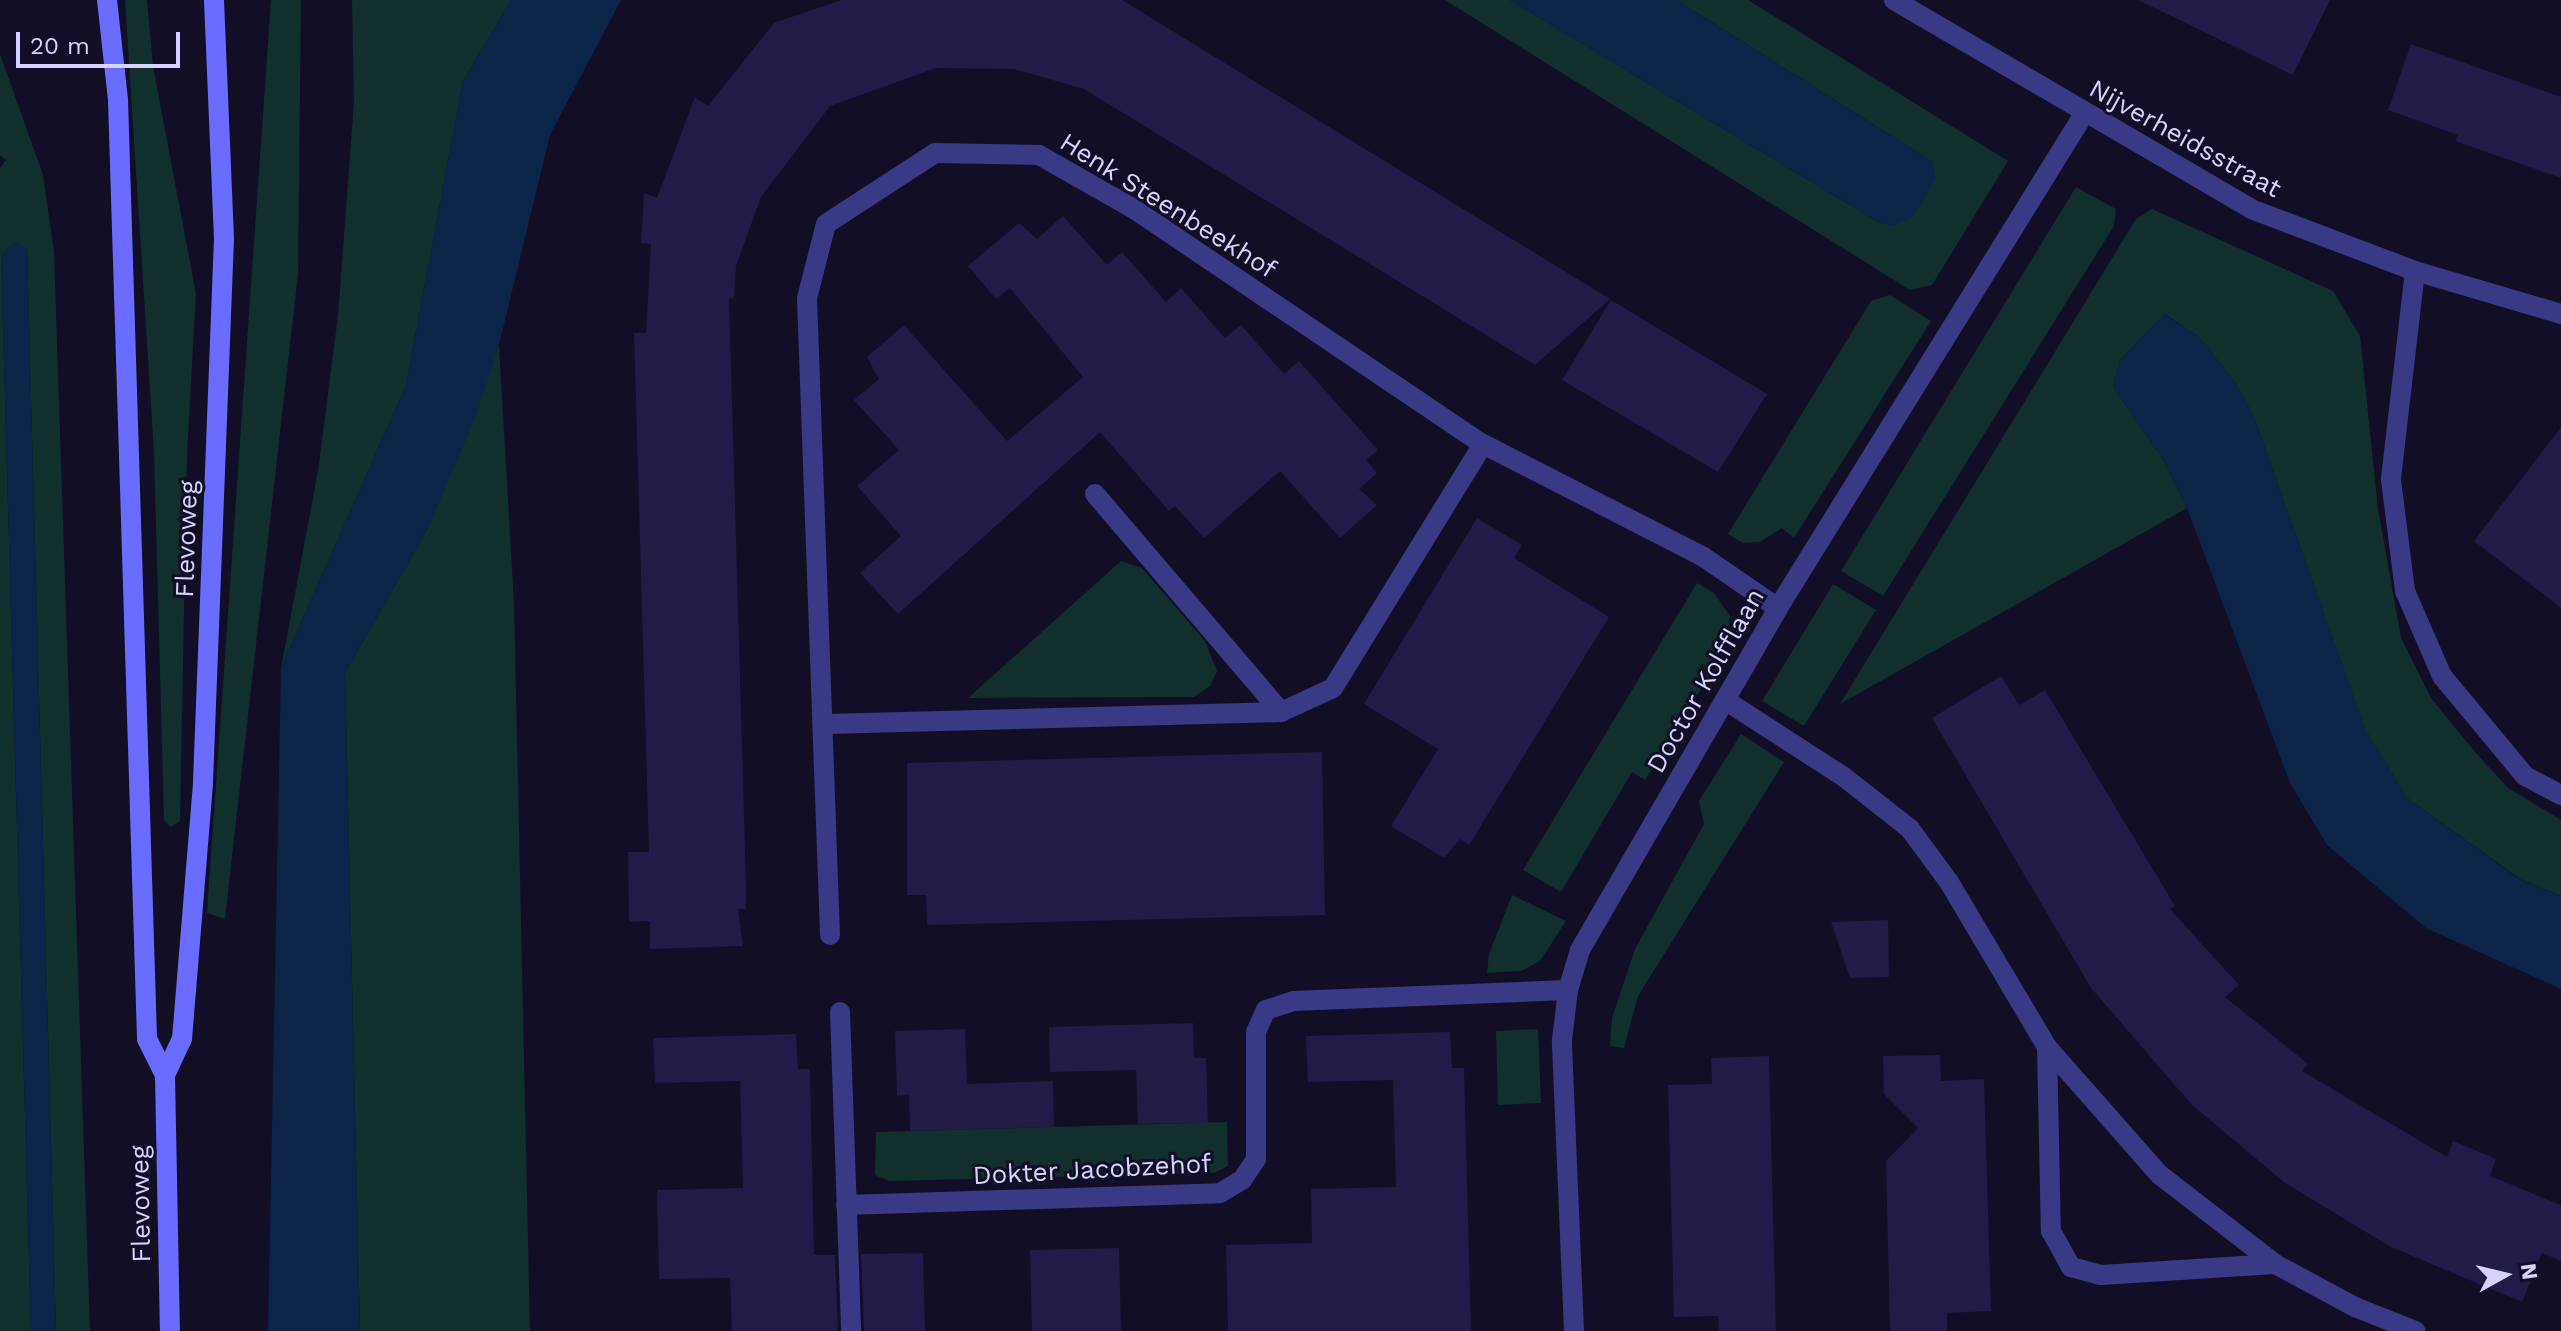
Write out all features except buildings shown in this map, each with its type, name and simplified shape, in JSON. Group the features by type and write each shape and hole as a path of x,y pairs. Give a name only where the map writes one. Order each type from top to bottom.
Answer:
{"main road":[{"name":"Flevoweg","path":"107,0 118,100 147,1039 165,1075 170,1331"},
{"name":"Flevoweg","path":"165,1075 182,1039 203,782 224,239 214,0"}],"street":[{"name":"Nijverheidsstraat","path":"1894,0 2251,209 2415,271 2561,314"},
{"name":"Doctor Kolfflaan","path":"1574,1331 1562,1040 1568,990 1580,950 1778,608 2084,114"},
{"name":"Henk Steenbeekhof","path":"830,935 826,724 807,298 826,224 935,153 1039,155 1134,209 1483,444 1702,556 1778,608"},
{"path":"2415,271 2391,480 2405,591 2442,676 2525,776 2561,795"},
{"path":"826,724 1281,712 1333,688 1483,444"},
{"path":"1095,494 1281,712"},
{"path":"1725,700 1844,777 1910,829 1949,882 2047,1047 2160,1175 2275,1264 2355,1307 2415,1331"},
{"name":"Dokter Jacobzehof","path":"846,1205 1220,1193 1242,1180 1256,1159 1256,1032 1266,1010 1293,1001 1568,990"},
{"path":"840,1012 851,1331"},
{"path":"2047,1047 2051,1231 2071,1267 2101,1275 2275,1264"}],"green space":[{"path":"125,0 147,0 153,66 196,294 187,454 180,821 171,827 164,820 154,452"},
{"path":"271,0 301,0 298,274 225,919 207,913"},
{"path":"352,0 511,0 463,81 406,385 281,668 318,471 338,316 354,102"},
{"path":"1445,0 1510,0 1878,222 1894,226 1933,162 1677,0 1748,0 2008,161 1932,285 1910,290"},
{"path":"0,54 43,175 54,252 90,1331 56,1331 27,248 1,254 31,1331 0,1331 0,168 6,160 0,155"},
{"path":"2076,187 2116,209 2114,226 1883,596 1841,571"},
{"path":"2152,209 2333,291 2360,336 2378,509 2401,638 2431,698 2475,752 2508,788 2561,820 2561,896 2520,879 2407,798 2365,729 2254,417 2236,383 2200,338 2165,314 2120,360 2113,387 2164,461 2187,508 1840,704 2136,219"},
{"path":"1890,295 1931,321 1794,538 1782,528 1760,542 1743,543 1728,534 1871,301"},
{"path":"499,345 514,603 530,1331 360,1331 345,673 428,528"},
{"path":"1121,561 1142,568 1205,641 1217,671 1210,686 1194,697 968,698"},
{"path":"1697,583 1714,593 1730,616 1726,649 1645,780 1632,772 1561,892 1523,870"},
{"path":"1833,584 1876,610 1804,726 1762,701"},
{"path":"1741,734 1784,762 1638,996 1624,1048 1610,1046 1612,1018 1635,949 1704,824 1699,801"},
{"path":"1512,895 1566,921 1540,961 1521,971 1487,973 1489,954"},
{"path":"1538,1029 1541,1103 1498,1105 1496,1031"},
{"path":"1227,1122 1228,1166 1214,1173 889,1181 875,1175 876,1132"}],"water":[{"path":"511,0 621,0 550,135 499,345 475,418 428,528 345,673 360,1331 268,1331 281,668 406,385 463,81"},
{"path":"1510,0 1677,0 1933,162 1936,179 1913,216 1894,226 1878,222"},
{"path":"15,242 27,248 56,1331 31,1331 1,254"},
{"path":"2164,314 2200,338 2236,383 2254,417 2365,728 2407,798 2519,879 2561,896 2561,989 2426,928 2327,845 2290,783 2187,508 2164,461 2113,387 2120,360"}]}
